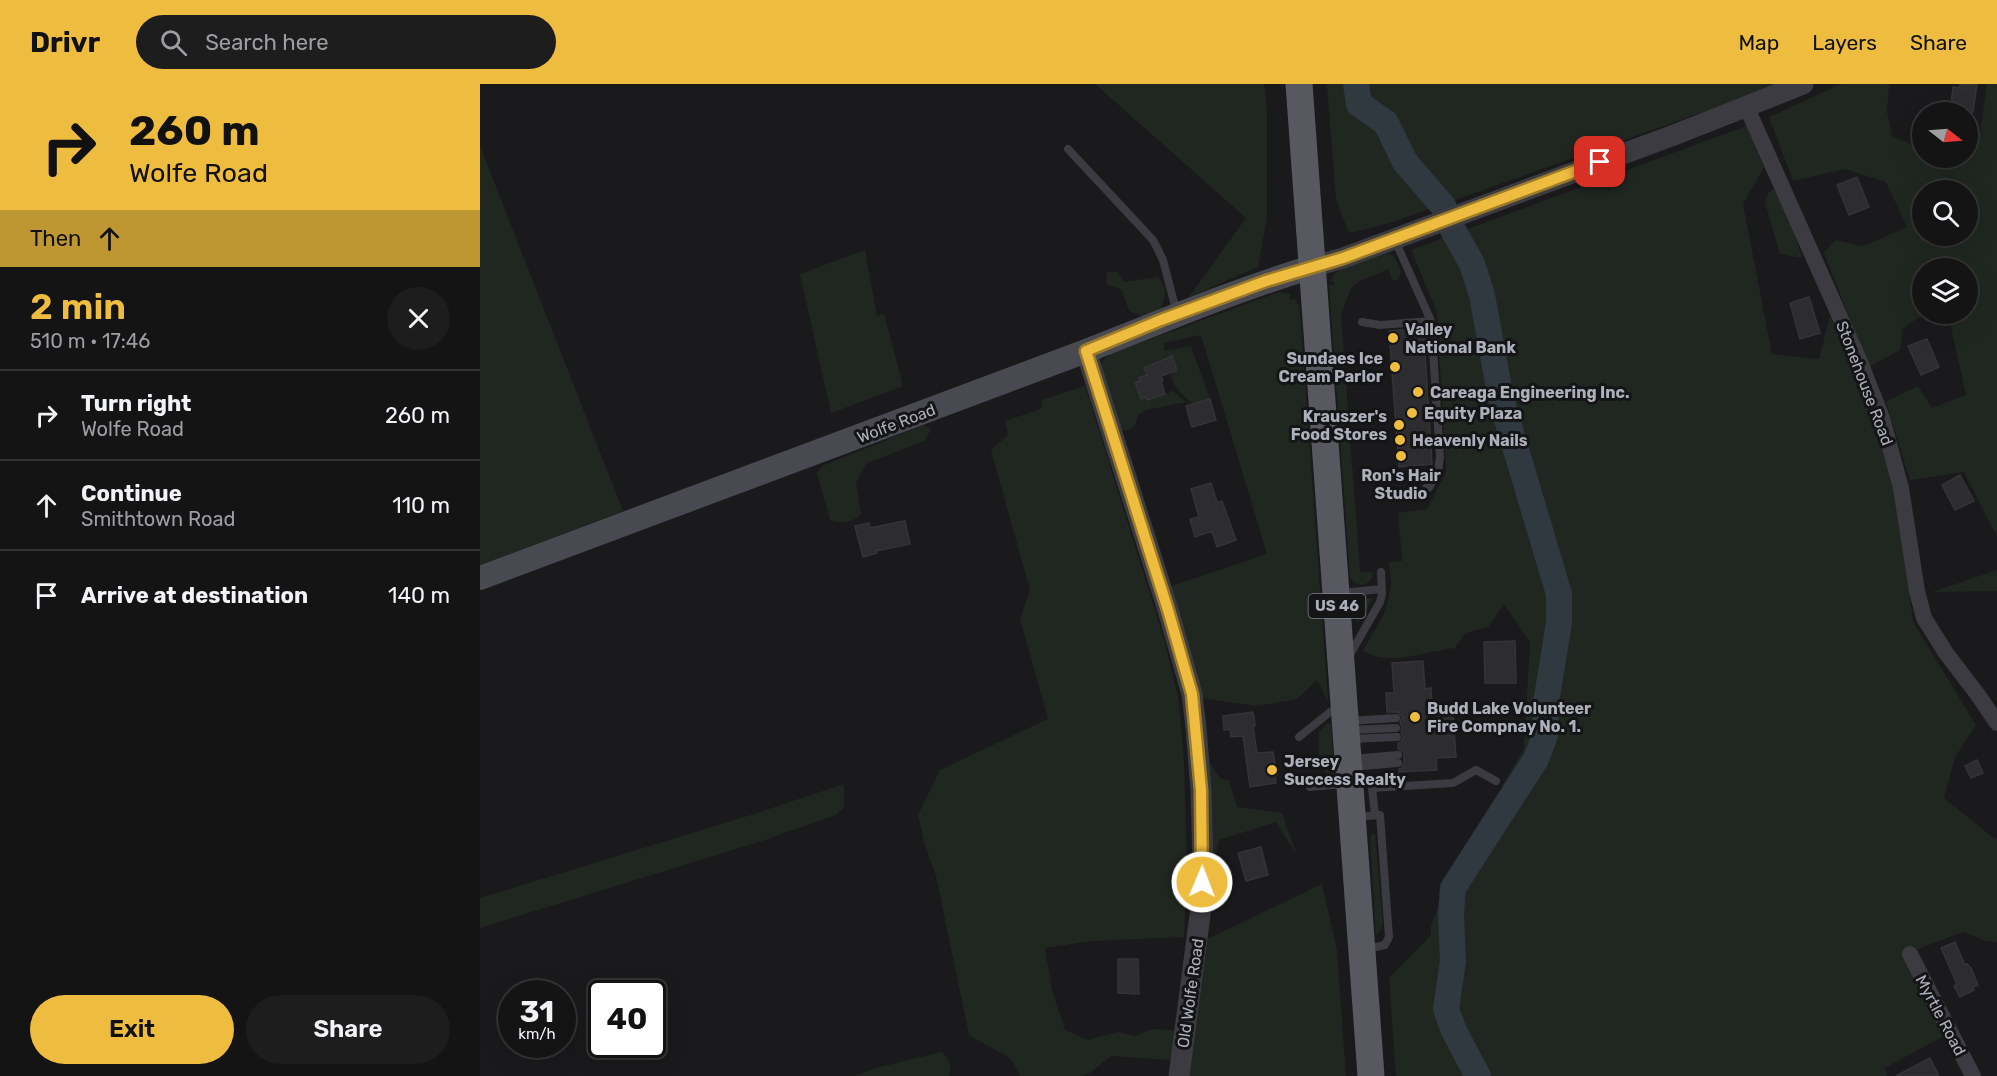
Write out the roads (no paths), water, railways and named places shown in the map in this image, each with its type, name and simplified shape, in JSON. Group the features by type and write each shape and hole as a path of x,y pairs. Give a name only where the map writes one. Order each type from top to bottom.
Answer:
{"main road":[{"name":"US 46","path":"1299,84 1347,745 1364,816 1362,949 1371,1076"},
{"name":"Wolfe Road","path":"480,578 1086,351 1177,314 1266,281 1312,267"}],"street":[{"path":"1312,267 1747,108 1803,84"},
{"name":"Stonehouse Road","path":"1747,108 1860,362 1882,418 1901,488 1917,591 1924,618 1946,653 1997,723"},
{"name":"Old Wolfe Road","path":"1086,351 1168,610 1192,694 1201,790 1203,865 1200,915 1179,1076"},
{"name":"Myrtle Road","path":"1910,954 1973,1076"}],"lane":[{"path":"1068,149 1156,245 1164,260 1177,314"},
{"path":"1394,238 1431,321 1440,457 1438,471 1429,488 1426,488"},
{"path":"1362,322 1380,325 1431,321"},
{"path":"1341,668 1380,602 1381,572"},
{"path":"1336,594 1382,589"},
{"path":"1299,737 1330,712 1347,745 1398,759"},
{"path":"1310,787 1347,745 1396,718"},
{"path":"1347,745 1397,732"},
{"path":"1364,816 1372,788 1453,783 1476,770 1496,781"}],"waterway":[{"path":"1356,84 1359,104 1386,123 1405,162 1444,207"},
{"path":"1452,228 1472,264 1482,295 1501,399 1559,594 1559,623 1546,703 1545,735 1536,759 1453,888 1451,914 1453,961 1446,1009 1454,1031 1478,1076"}],"place":[{"name":"Valley National Bank","path":"1393,338"},
{"name":"Sundaes Ice Cream Parlor","path":"1395,367"},
{"name":"Careaga Engineering Inc.","path":"1418,392"},
{"name":"Equity Plaza","path":"1412,413"},
{"name":"Krauszer's Food Stores","path":"1399,425"},
{"name":"Heavenly Nails","path":"1400,440"},
{"name":"Ron's Hair Studio","path":"1401,456"},
{"name":"Budd Lake Volunteer Fire Compnay No. 1.","path":"1415,717"},
{"name":"Jersey Success Realty","path":"1272,770"}]}
